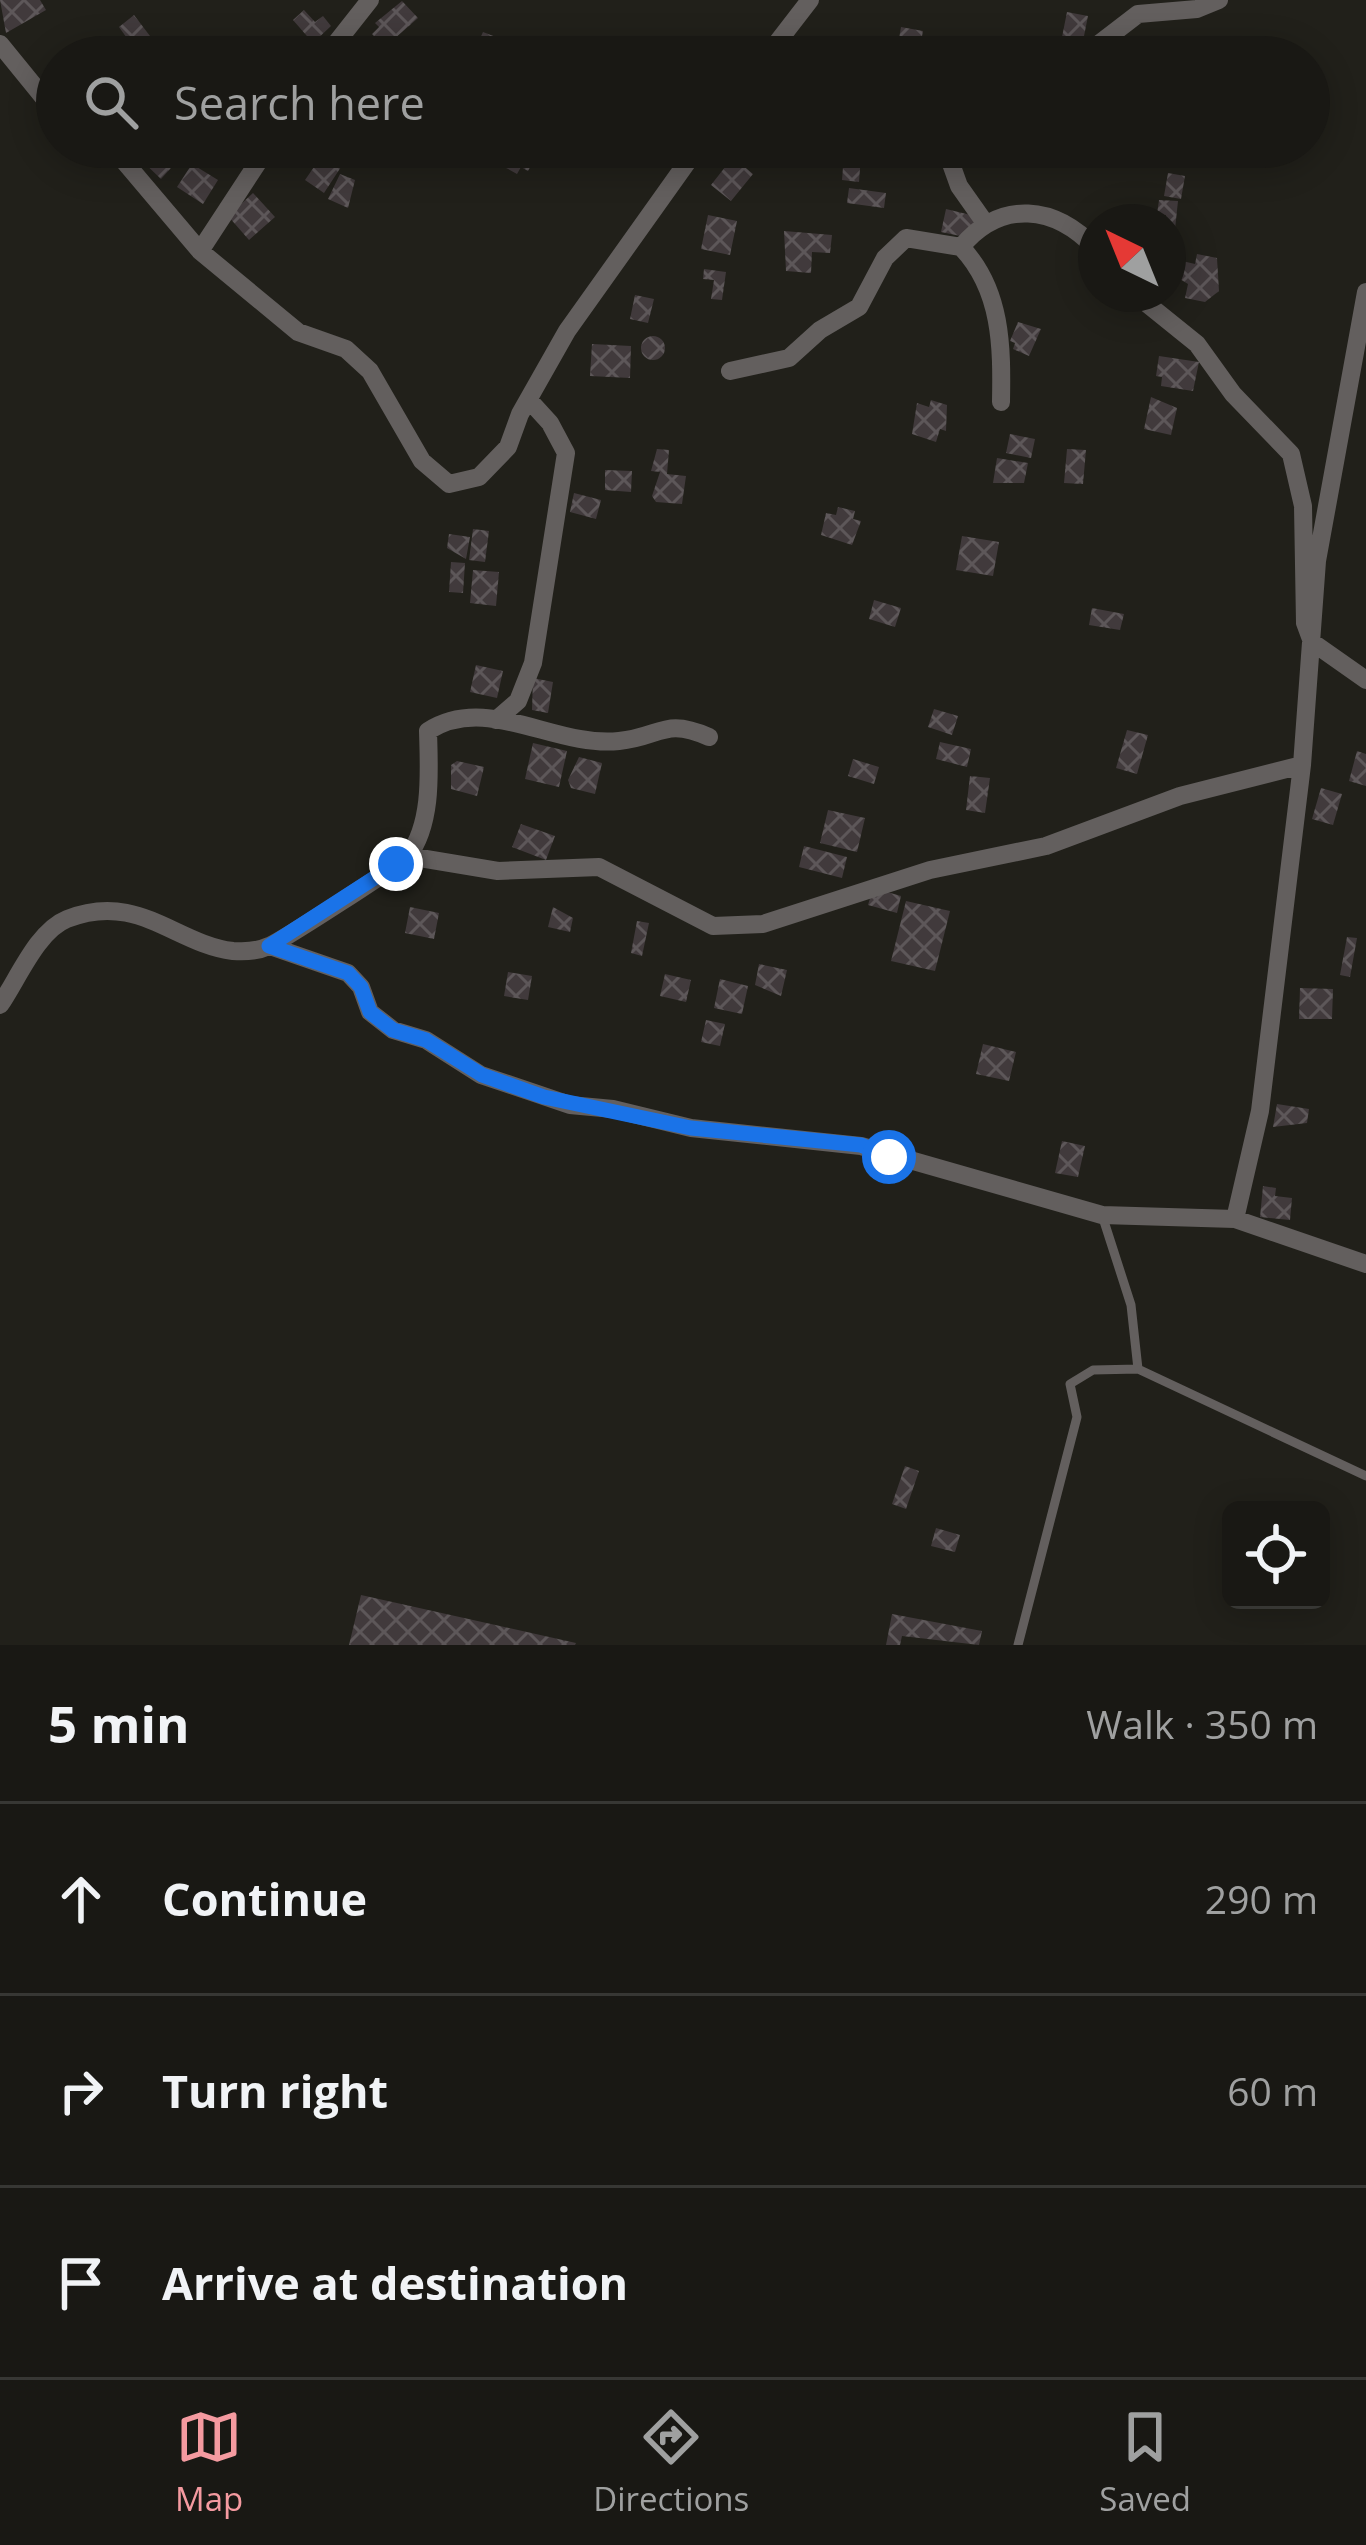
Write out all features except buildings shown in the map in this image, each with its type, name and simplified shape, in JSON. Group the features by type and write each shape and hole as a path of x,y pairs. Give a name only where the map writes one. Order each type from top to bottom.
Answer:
{"street":[{"path":"342,36 370,0"},
{"path":"782,36 810,0"},
{"path":"1104,36 1133,9 1197,10 1219,0"},
{"path":"0,44 36,88"},
{"path":"130,168 200,251 298,332 346,350 370,371 422,461 449,484 479,477 508,447 529,400 606,269 682,168"},
{"path":"200,251 254,168"},
{"path":"956,168 959,186 983,220"},
{"path":"961,247 983,220 1010,214 1067,220 1078,231"},
{"path":"730,371 764,368 789,358 820,329 854,310 902,240 915,236 961,247 977,266 997,313 1001,402"},
{"path":"1235,1220 1261,1111 1303,764 1317,562 1366,292"},
{"path":"1157,312 1197,344 1233,394 1291,454 1303,506 1300,603 1312,642 1366,680"},
{"path":"496,720 518,701 533,663 566,453 550,423 529,400"},
{"path":"269,946 407,856 425,814 428,731 451,717 496,720 581,741 620,741 676,724 709,737"},
{"path":"407,856 498,872 599,867 713,926 763,924 930,870 1046,846 1180,796 1303,764"},
{"path":"0,1005 60,921 79,915 151,917 228,951 269,946 348,973 361,987 370,1012 393,1030 426,1040 482,1075 544,1097 691,1128 861,1145 1102,1214 1235,1220 1366,1264"}],"lane":[{"path":"1102,1214 1131,1305 1138,1369"},
{"path":"1018,1645 1077,1417 1070,1384 1094,1370 1138,1369 1366,1476"}],"route":[{"path":"396,864 269,946 348,973 361,987 370,1012 393,1030 426,1040 482,1075 544,1097 691,1128 802,1143 861,1145 889,1157"}]}
